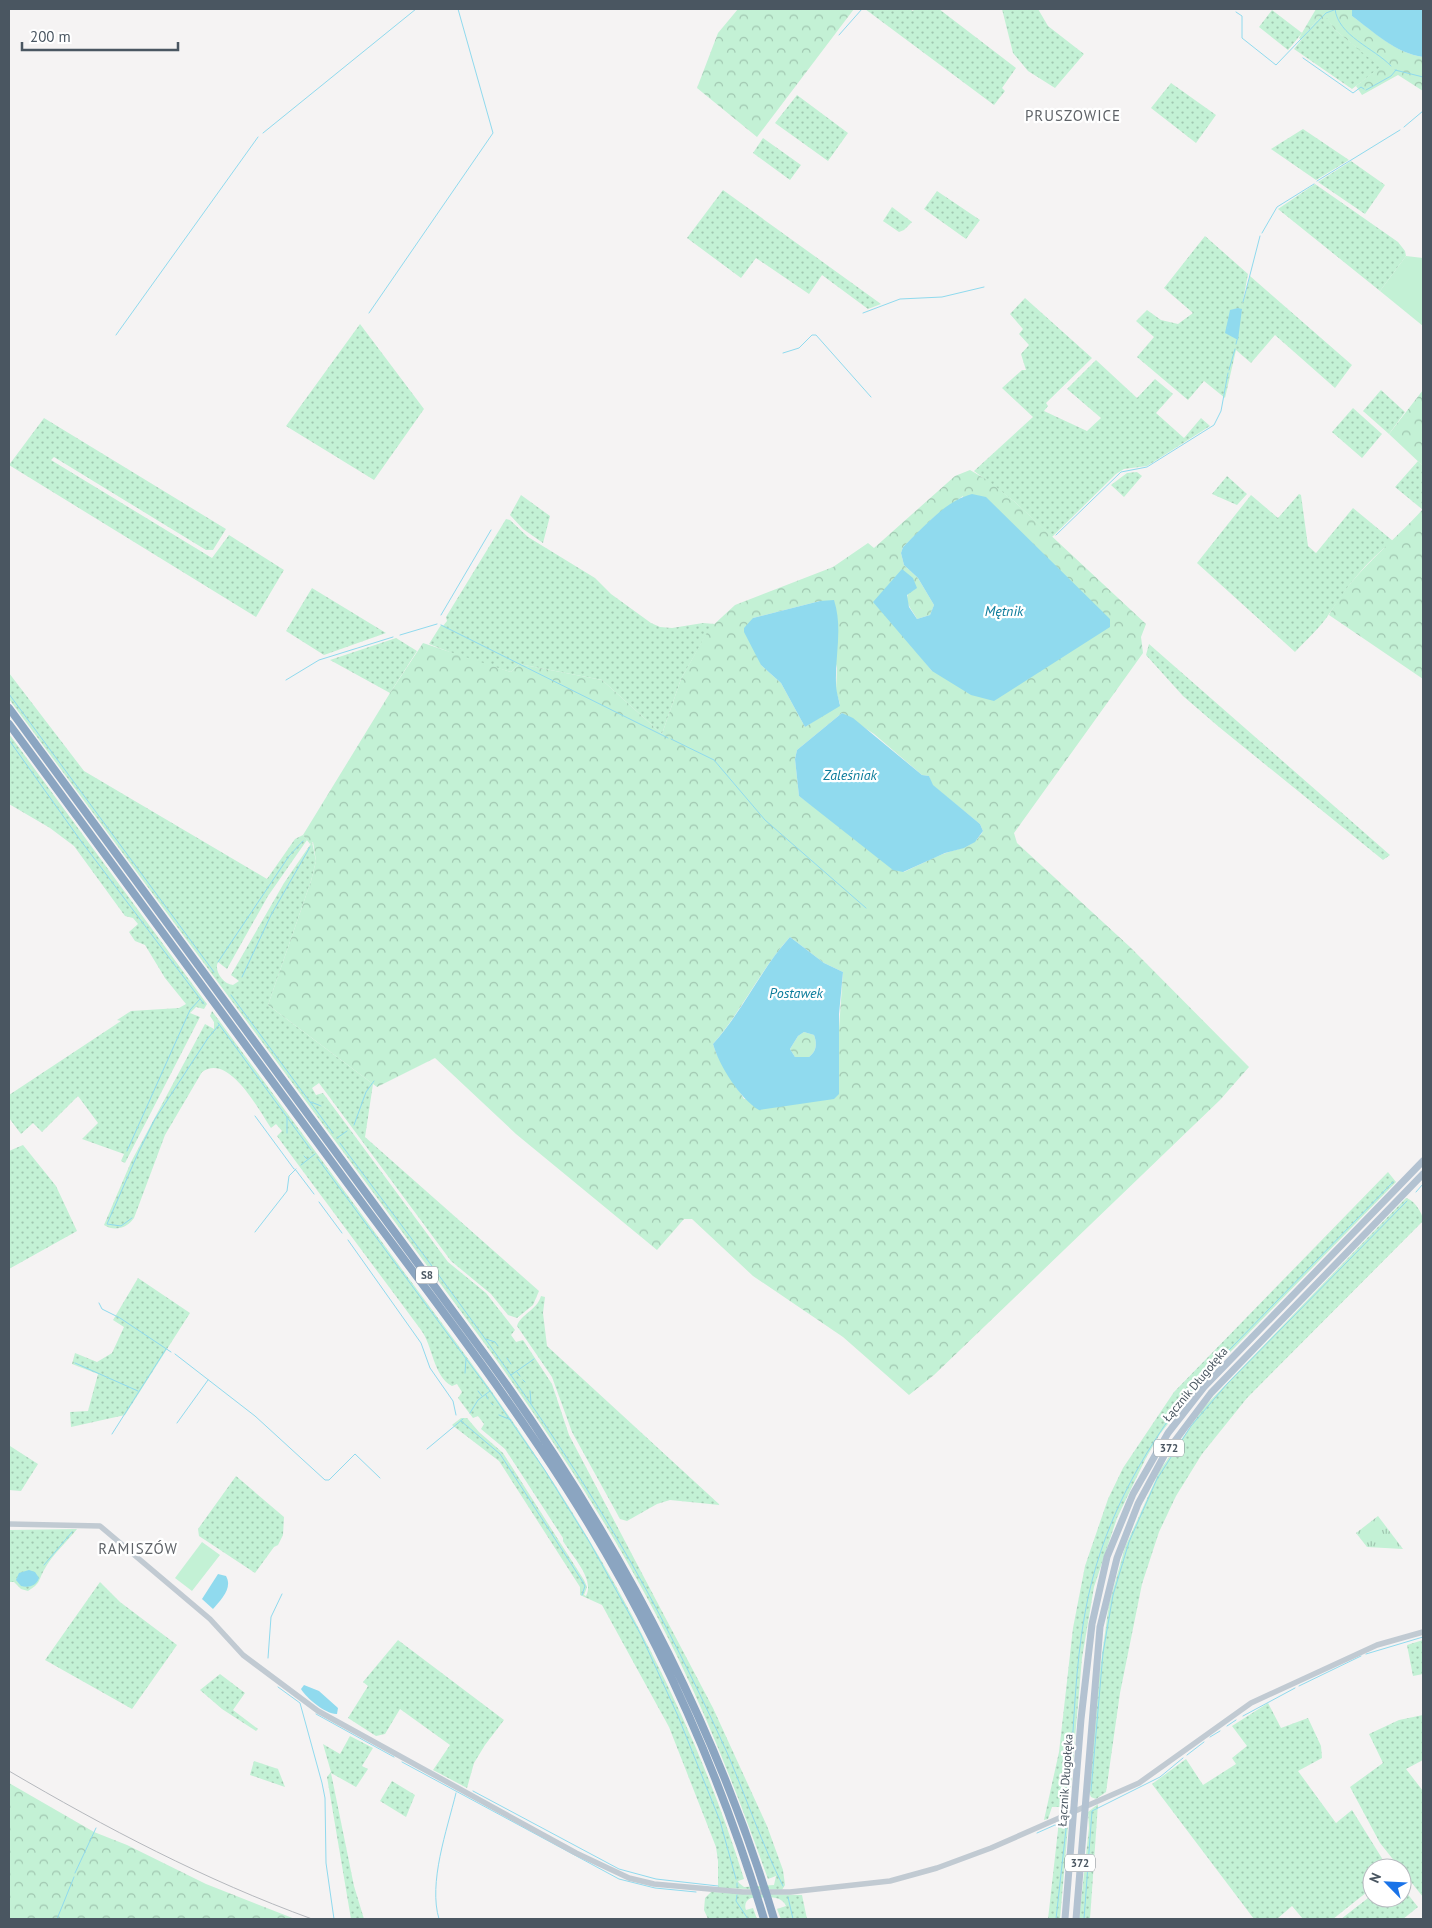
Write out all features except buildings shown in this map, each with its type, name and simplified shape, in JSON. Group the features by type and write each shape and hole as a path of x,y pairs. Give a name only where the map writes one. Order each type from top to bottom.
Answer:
{"highway":[{"name":"S8","path":"9,708 491,1363 576,1486 624,1567 676,1665 724,1775 774,1919"},
{"name":"S8","path":"9,724 464,1340 562,1482 612,1565 666,1666 719,1788 755,1887 764,1919"}],"main road":[{"name":"Łącznik Długołęka","path":"1065,1919 1085,1675 1098,1592 1117,1530 1144,1471 1177,1420 1216,1374 1423,1161"},
{"name":"Łącznik Długołęka","path":"1076,1919 1096,1660 1104,1609 1121,1546 1145,1489 1175,1438 1211,1393 1423,1174"}],"street":[{"path":"9,1524 100,1526 210,1619 243,1655 318,1711 576,1853 629,1878 684,1887 774,1893 843,1888 883,1883 937,1868 1074,1812 1151,1776 1251,1703 1377,1645 1423,1632"}],"green space":[{"path":"738,9 854,9 757,137 697,88 718,33"},
{"path":"865,9 910,9 913,11 914,9 939,9 1016,68 1002,88 1005,91 994,105"},
{"path":"1002,9 1038,9 1048,26 1084,54 1055,88 1028,71 1013,53"},
{"path":"1316,9 1352,9 1352,16 1386,41 1403,51 1423,57 1423,91 1398,75 1362,95 1356,86 1380,67 1334,29 1327,18 1316,21 1301,40 1299,38"},
{"path":"1272,10 1302,33 1288,50 1259,27"},
{"path":"1327,17 1334,29 1381,67 1352,89 1294,49 1316,21"},
{"path":"1171,83 1216,115 1196,143 1151,108"},
{"path":"797,95 848,133 828,161 775,123"},
{"path":"1303,129 1349,160 1316,180 1271,149"},
{"path":"763,138 801,165 790,180 753,153"},
{"path":"1351,161 1385,185 1365,214 1318,182"},
{"path":"1315,184 1398,242 1405,251 1406,256 1380,291 1278,209"},
{"path":"723,190 881,304 868,309 822,275 809,294 756,258 741,278 687,238"},
{"path":"937,191 980,220 966,239 924,209"},
{"path":"892,207 912,222 899,232 883,221"},
{"path":"1205,236 1248,274 1242,306 1250,276 1352,365 1335,388 1275,335 1251,363 1236,350 1225,398 1204,381 1188,400 1137,357 1154,337 1136,321 1147,310 1161,320 1178,324 1193,313 1164,288"},
{"path":"1406,256 1423,258 1423,326 1380,291"},
{"path":"1025,298 1092,358 1046,403 1048,406 1044,411 1087,431 1101,418 1067,389 1096,360 1137,398 1155,379 1173,394 1156,413 1184,438 1201,418 1210,426 1147,466 1124,469 1116,474 1052,537 1015,502 974,471 1033,417 1002,388 1022,370 1026,370 1021,354 1029,345 1019,334 1023,329 1010,314"},
{"path":"360,324 424,409 374,480 286,426"},
{"path":"1381,390 1405,412 1389,434 1363,411"},
{"path":"1423,390 1423,466 1389,434"},
{"path":"1353,408 1382,434 1362,458 1332,432"},
{"path":"44,418 226,529 213,550 206,550 54,457 51,460 212,558 229,535 284,570 256,617 9,465"},
{"path":"1418,461 1423,466 1423,510 1395,487"},
{"path":"970,470 987,480 1015,502 1146,624 1141,637 1143,653 1014,833 1017,843 1130,947 1249,1067 1220,1100 934,1375 909,1395 843,1337 753,1276 692,1219 684,1219 657,1250 516,1134 435,1058 377,1087 268,1005 311,881 316,861 313,842 310,844 303,835 423,643 511,672 519,664 602,680 662,734 681,679 709,629 735,605 833,567 868,543 874,548 955,476","holes":["963,496 932,671 907,640 902,570 914,590 909,592 907,600 917,619 930,615 934,605 918,578 904,565 901,553 903,547 934,517","820,601 837,668 836,691 840,704 805,727 781,683 761,665 753,618","842,713 874,734 922,775 929,776 932,785 980,824 983,831 971,844 938,856 904,872 799,796 795,759 797,750","790,937 824,963 843,972 834,1099 744,1099 716,1053 713,1044"]},
{"path":"1137,472 1142,476 1124,497 1111,485 1127,473"},
{"path":"1227,476 1247,494 1237,505 1212,494"},
{"path":"1299,494 1301,495 1308,546 1316,553 1353,508 1393,541 1350,584 1321,624 1295,652 1197,563 1251,495 1278,518"},
{"path":"521,495 550,516 543,543 523,529 510,515"},
{"path":"1423,509 1423,679 1329,615 1349,585"},
{"path":"506,519 510,520 528,537 595,578 611,594 651,623 660,627 672,628 703,623 715,624 709,630 681,679 662,734 602,680 519,664 511,672 470,660 429,644 441,625 443,626 447,621 446,617"},
{"path":"312,588 386,633 324,655 286,631"},
{"path":"396,638 417,651 390,693 330,660"},
{"path":"1149,644 1390,855 1383,860 1183,696 1146,655"},
{"path":"9,673 84,771 267,879 295,839 303,835 307,840 268,896 227,969 218,962 218,972 227,983 233,985 239,981 231,975 284,883 312,842 316,861 311,881 268,1005 373,1084 365,1137 539,1291 533,1305 517,1318 508,1315 491,1294 451,1261 319,1083 312,1088 316,1095 323,1093 448,1262 486,1293 515,1330 511,1335 516,1342 523,1340 552,1384 569,1435 713,1708 767,1826 783,1870 785,1885 782,1890 718,1888 716,1847 669,1727 602,1605 580,1595 580,1587 499,1461 452,1425 461,1418 467,1418 479,1432 503,1453 584,1580 587,1587 584,1595 586,1596 588,1589 587,1582 581,1568 505,1449 481,1429 484,1424 478,1416 473,1418 458,1398 462,1392 457,1384 452,1386 441,1375 421,1330 277,1136 282,1131 276,1124 271,1128 251,1097 232,1076 222,1070 212,1068 202,1072 165,1135 134,1218 120,1228 104,1225 131,1162 205,1024 214,1029 214,1022 210,1016 212,1011 484,1381 563,1497 624,1601 653,1655 679,1710 725,1822 744,1879 738,1881 739,1883 744,1887 774,1885 776,1876 768,1879 726,1767 678,1658 637,1579 592,1503 544,1428 493,1355 9,699"},
{"path":"9,734 207,1004 204,1009 196,1007 190,1013 200,1017 125,1163 121,1161 124,1154 82,1139 98,1123 78,1096 42,1132 33,1123 21,1134 9,1118 9,1095 121,1021 117,1020 131,1011 179,1008 186,1004 165,978 145,945 135,941 129,932 138,924 133,918 125,916 74,846 50,828 9,804"},
{"path":"804,1032 814,1035 815,1050 809,1057 795,1057 790,1049 798,1036"},
{"path":"23,1145 56,1186 77,1231 9,1269 9,1151"},
{"path":"1388,1172 1396,1182 1199,1384 1160,1434 1146,1458 1117,1518 1094,1587 1082,1658 1069,1808 1067,1811 1060,1807 1052,1807 1048,1819 1044,1820 1059,1752 1073,1628 1085,1566 1108,1499 1123,1468 1174,1392"},
{"path":"1406,1198 1418,1207 1423,1221 1247,1398 1202,1454 1176,1496 1159,1532 1142,1584 1120,1693 1106,1792 1096,1799 1091,1797 1089,1792 1099,1676 1109,1604 1125,1547 1160,1470 1204,1407"},
{"path":"138,1278 190,1313 125,1415 71,1427 70,1412 88,1411 98,1374 72,1364 75,1353 97,1362 112,1353 124,1327 113,1320"},
{"path":"541,1296 545,1297 543,1313 547,1346 720,1505 670,1500 657,1504 627,1521 620,1519 572,1432 552,1377 517,1326 522,1318 536,1305"},
{"path":"10,1446 38,1464 21,1491 9,1490"},
{"path":"236,1476 284,1517 283,1535 278,1545 274,1547 255,1573 199,1536 198,1529"},
{"path":"1378,1516 1403,1549 1367,1547 1356,1533"},
{"path":"77,1529 51,1559 35,1586 28,1591 21,1589 14,1582 9,1582 9,1530"},
{"path":"202,1542 220,1555 192,1591 175,1578"},
{"path":"100,1582 120,1602 177,1645 132,1709 45,1660"},
{"path":"398,1640 504,1720 474,1763 467,1788 433,1770 450,1745 400,1709 385,1734 376,1736 348,1718 368,1686 363,1682"},
{"path":"1423,1640 1423,1674 1413,1676 1407,1645"},
{"path":"220,1674 245,1693 233,1710 258,1729 256,1731 222,1709 200,1690"},
{"path":"1268,1703 1281,1728 1308,1718 1321,1746 1322,1758 1298,1771 1336,1823 1352,1810 1382,1858 1362,1858 1362,1896 1333,1919 1303,1919 1292,1906 1277,1919 1254,1919 1152,1784 1186,1759 1203,1785 1236,1764 1232,1758 1247,1746 1232,1726"},
{"path":"1423,1715 1423,1760 1406,1769 1423,1791 1423,1897 1412,1883 1412,1858 1392,1858 1380,1843 1350,1787 1383,1763 1369,1734 1399,1720"},
{"path":"350,1736 373,1748 362,1766 368,1769 356,1787 331,1773 354,1886 364,1919 351,1919 327,1777 331,1772 323,1744 340,1754"},
{"path":"254,1761 278,1769 285,1787 250,1775"},
{"path":"392,1781 415,1795 406,1817 380,1801"},
{"path":"9,1783 94,1832 127,1845 206,1884 295,1919 9,1919"},
{"path":"1098,1804 1090,1919 1079,1919 1089,1828 1088,1812"},
{"path":"1059,1821 1067,1823 1068,1826 1060,1919 1048,1919"},
{"path":"711,1892 802,1895 807,1919 781,1919 777,1909 786,1906 784,1902 776,1898 766,1897 751,1898 746,1903 746,1910 753,1908 757,1919 708,1919 704,1910 705,1898"},
{"path":"1412,1900 1418,1907 1403,1919 1341,1919 1362,1903 1362,1908 1412,1908"}],"water":[{"path":"1352,9 1423,9 1423,57 1403,51 1385,41 1352,16"},
{"path":"1242,309 1238,340 1225,333 1230,310"},
{"name":"Mętnik","path":"972,494 986,497 1110,619 1110,627 994,701 971,695 932,671 873,602 902,569 913,578 917,588 907,595 909,607 917,619 930,615 934,605 918,578 904,565 901,553 903,547 944,509"},
{"path":"834,600 838,621 836,683 840,706 805,727 781,683 761,665 744,632 744,628 753,618 820,601"},
{"name":"Zaleśniak","path":"842,713 853,718 922,775 929,776 933,785 980,824 983,831 975,842 903,872 893,870 799,796 795,759 797,750"},
{"name":"Postawek","path":"790,937 824,963 843,972 839,1014 839,1094 834,1099 759,1110 745,1098 731,1081 720,1062 713,1044 724,1031 779,950","holes":["804,1032 814,1035 816,1047 812,1055 809,1057 795,1057 790,1049 798,1036"]},
{"path":"29,1570 35,1572 39,1578 38,1581 32,1586 21,1586 16,1580 19,1573"},
{"path":"218,1574 226,1576 228,1585 225,1594 213,1609 202,1599"},
{"path":"304,1685 319,1691 338,1708 337,1714 328,1712 312,1701 301,1689"}],"waterway":[{"path":"263,133 416,9"},
{"path":"369,313 493,133 458,9"},
{"path":"839,35 862,9"},
{"path":"1335,9 1343,27 1391,66"},
{"path":"1236,12 1242,16 1242,38 1276,65 1326,13 1334,10"},
{"path":"1303,58 1353,93 1361,87 1364,89"},
{"path":"1395,70 1423,77"},
{"path":"1366,90 1391,76 1396,70"},
{"path":"1404,127 1423,111"},
{"path":"1317,181 1400,130"},
{"path":"116,335 258,137"},
{"path":"1262,233 1277,207 1314,184"},
{"path":"1243,302 1260,236"},
{"path":"863,313 900,299 942,297 984,287"},
{"path":"783,353 799,348 812,335 816,335 871,397"},
{"path":"1236,344 1237,340"},
{"path":"1229,370 1235,349"},
{"path":"1056,535 1121,472 1147,467 1214,425 1221,411 1228,373"},
{"path":"441,615 491,530"},
{"path":"400,635 437,624"},
{"path":"441,625 668,738"},
{"path":"286,680 319,660 393,637"},
{"path":"9,694 214,972"},
{"path":"671,739 714,760 765,820 866,908"},
{"path":"9,740 78,837 204,1004"},
{"path":"218,962 289,856 303,841"},
{"path":"242,977 271,915 310,847"},
{"path":"231,995 333,1133"},
{"path":"127,1151 190,1010 200,999"},
{"path":"218,1023 311,1150"},
{"path":"132,1218 121,1226 107,1224 155,1119 208,1038 219,1025"},
{"path":"354,1125 366,1092 374,1081"},
{"path":"311,1102 321,1106"},
{"path":"255,1116 294,1169"},
{"path":"287,1118 287,1133"},
{"path":"337,1138 347,1131"},
{"path":"340,1143 502,1363 541,1419 614,1534 648,1593 700,1695 729,1757 761,1838 783,1886"},
{"path":"301,1165 315,1154"},
{"path":"304,1156 307,1159"},
{"path":"318,1159 490,1391 544,1469 590,1543 641,1635 678,1716 720,1821 736,1879"},
{"path":"295,1169 314,1194"},
{"path":"255,1232 287,1191 289,1176 296,1169"},
{"path":"1068,1806 1067,1789 1070,1779 1077,1675 1085,1613 1101,1551 1112,1522 1139,1466 1174,1412 1193,1387 1393,1182"},
{"path":"1416,1192 1423,1184"},
{"path":"1091,1791 1103,1653 1113,1595 1129,1542 1157,1479 1191,1426 1227,1384 1407,1201"},
{"path":"319,1202 342,1233"},
{"path":"348,1240 421,1343 430,1368 453,1401 456,1415"},
{"path":"99,1303 102,1309 120,1318 171,1352"},
{"path":"486,1339 495,1342 498,1346"},
{"path":"112,1434 166,1349"},
{"path":"175,1354 255,1416 325,1480 329,1480 355,1454 380,1478"},
{"path":"507,1358 511,1364"},
{"path":"465,1373 466,1359"},
{"path":"511,1375 534,1359"},
{"path":"75,1363 138,1391"},
{"path":"517,1372 520,1376"},
{"path":"177,1423 208,1380"},
{"path":"478,1391 482,1396"},
{"path":"470,1413 478,1400 490,1391"},
{"path":"530,1391 531,1403"},
{"path":"486,1395 488,1399"},
{"path":"499,1415 511,1420"},
{"path":"427,1449 463,1419"},
{"path":"461,1421 500,1454 581,1579 585,1586 582,1595"},
{"path":"44,1565 72,1532"},
{"path":"268,1658 271,1617 282,1594"},
{"path":"1366,1654 1423,1637"},
{"path":"1299,1686 1361,1656"},
{"path":"278,1687 300,1703 322,1783 325,1798 326,1863 334,1919"},
{"path":"1243,1716 1295,1688"},
{"path":"316,1714 394,1757"},
{"path":"1227,1726 1236,1720"},
{"path":"1210,1737 1220,1731"},
{"path":"1187,1755 1204,1742"},
{"path":"1084,1919 1092,1811 1160,1777 1183,1758"},
{"path":"402,1762 619,1879 655,1888 696,1892"},
{"path":"473,1791 619,1869 656,1879 718,1886"},
{"path":"439,1919 436,1905 437,1873 456,1793"},
{"path":"1037,1833 1055,1825 1065,1826 1066,1829 1056,1919"},
{"path":"75,1873 96,1828"},
{"path":"57,1919 74,1877"},
{"path":"737,1895 736,1901 748,1919"},
{"path":"788,1897 793,1919"}],"railway":[{"path":"9,1771 82,1813 157,1852 272,1904 312,1919"}],"district":[{"name":"PRUSZOWICE","path":"1073,115"},
{"name":"RAMISZÓW","path":"138,1548"}]}
